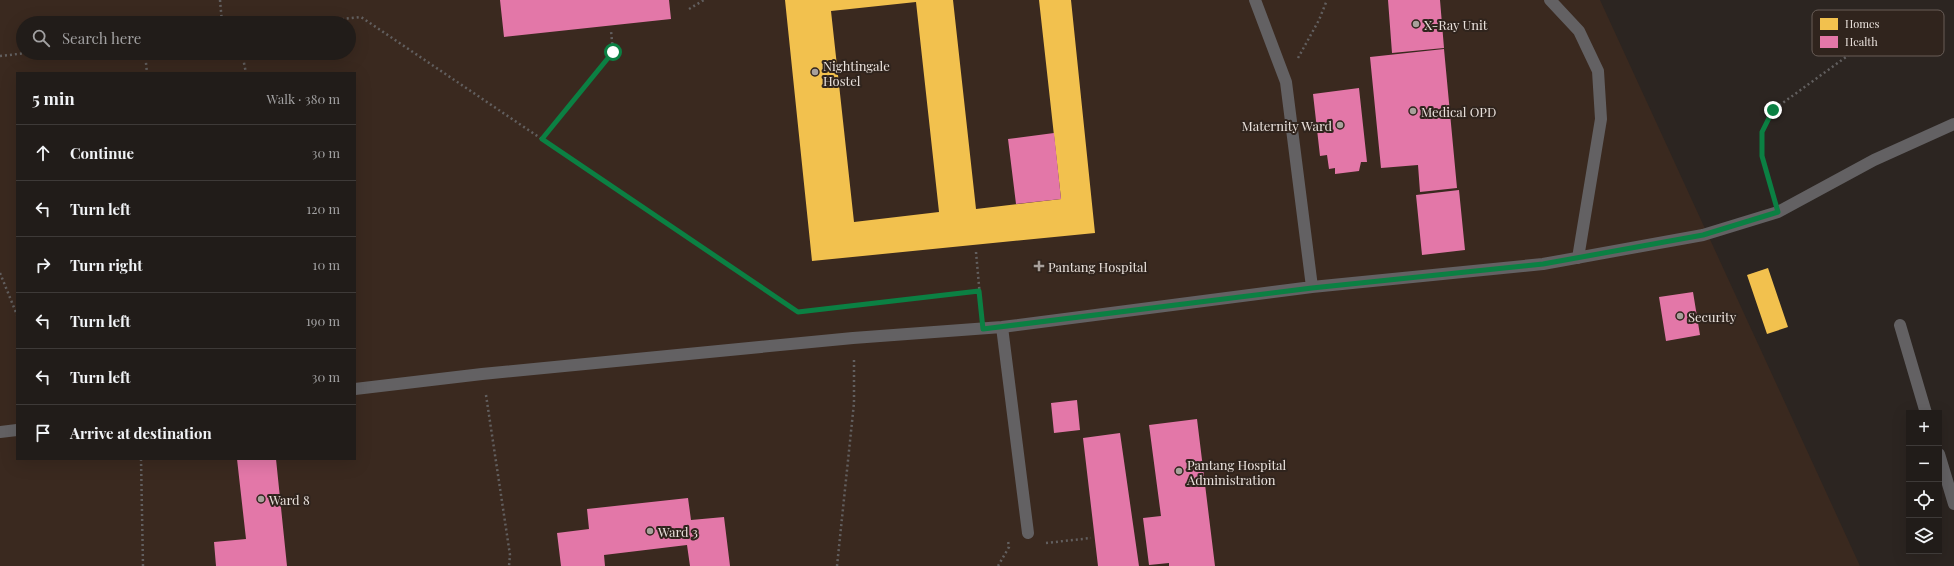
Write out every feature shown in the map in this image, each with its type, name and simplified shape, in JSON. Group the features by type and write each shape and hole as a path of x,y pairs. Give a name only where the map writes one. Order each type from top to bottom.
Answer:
{"lane":[{"path":"1255,0 1286,82 1312,288"},
{"path":"1550,0 1579,31 1598,71 1601,119 1578,258"},
{"path":"356,389 482,374 853,338 983,329 1312,288 1543,264 1703,235 1778,212 1874,160 1954,124"},
{"path":"1900,325 1925,410"},
{"path":"1002,327 1028,533"},
{"path":"0,432 16,430"},
{"path":"1942,464 1954,504"}],"path":[{"path":"220,0 221,16"},
{"path":"690,9 704,0"},
{"path":"1286,82 1319,20 1327,0"},
{"path":"356,18 361,17 798,312 979,291"},
{"path":"542,139 613,52 611,31"},
{"path":"0,56 16,54"},
{"path":"1778,212 1762,156 1762,132 1773,110 1847,56"},
{"path":"146,60 147,72"},
{"path":"243,60 246,72"},
{"path":"976,252 983,329"},
{"path":"0,274 16,313"},
{"path":"837,566 854,403 853,338"},
{"path":"482,374 503,504 510,555 509,566"},
{"path":"141,460 143,566"},
{"path":"1039,544 1091,538"},
{"path":"998,566 1009,548 1016,547"}],"shaded area":[{"name":"Pantang Hospital","path":"0,0 1600,0 1860,566 0,566"}],"building: Homes":[{"name":"Nightingale Hostel","path":"785,0 953,0 976,209 1061,199 1039,0 1071,0 1095,233 812,261","holes":["916,2 939,212 854,222 831,11"]},
{"path":"1768,268 1788,327 1767,334 1747,275"}],"building: Health":[{"path":"500,0 669,0 671,19 504,37"},
{"name":"X-Ray Unit","path":"1388,0 1440,0 1444,48 1392,53"},
{"name":"Medical OPD","path":"1444,49 1457,188 1420,192 1418,165 1381,168 1370,57"},
{"name":"Maternity Ward","path":"1359,88 1367,162 1361,162 1359,171 1335,174 1335,168 1329,169 1327,155 1320,156 1313,94"},
{"path":"1054,133 1061,199 1016,204 1008,139"},
{"path":"1459,190 1465,250 1422,255 1416,195"},
{"name":"Security","path":"1693,292 1700,335 1666,341 1659,297"},
{"path":"1077,400 1080,430 1054,433 1051,403"},
{"name":"Pantang Hospital Administration","path":"1197,419 1215,566 1169,566 1169,563 1149,565 1143,518 1161,516 1149,425"},
{"path":"1120,433 1139,566 1098,566 1083,438"},
{"name":"Ward 8","path":"237,460 276,460 287,566 216,566 214,542 246,539"},
{"name":"Ward 3","path":"688,498 691,520 724,517 730,566 690,566 687,545 604,555 605,566 561,566 557,533 589,529 587,509"}],"place":[{"name":"X-Ray Unit","path":"1416,24"},
{"name":"Nightingale Hostel","path":"815,72"},
{"name":"Medical OPD","path":"1413,111"},
{"name":"Maternity Ward","path":"1340,125"},
{"name":"Pantang Hospital","path":"1039,266"},
{"name":"Security","path":"1680,316"},
{"name":"Pantang Hospital Administration","path":"1179,471"},
{"name":"Ward 8","path":"261,499"},
{"name":"Ward 3","path":"650,531"}],"route":[{"path":"613,52 542,139 798,312 979,291 983,329 1312,288 1543,264 1703,235 1778,212 1762,156 1762,132 1773,110"}]}
